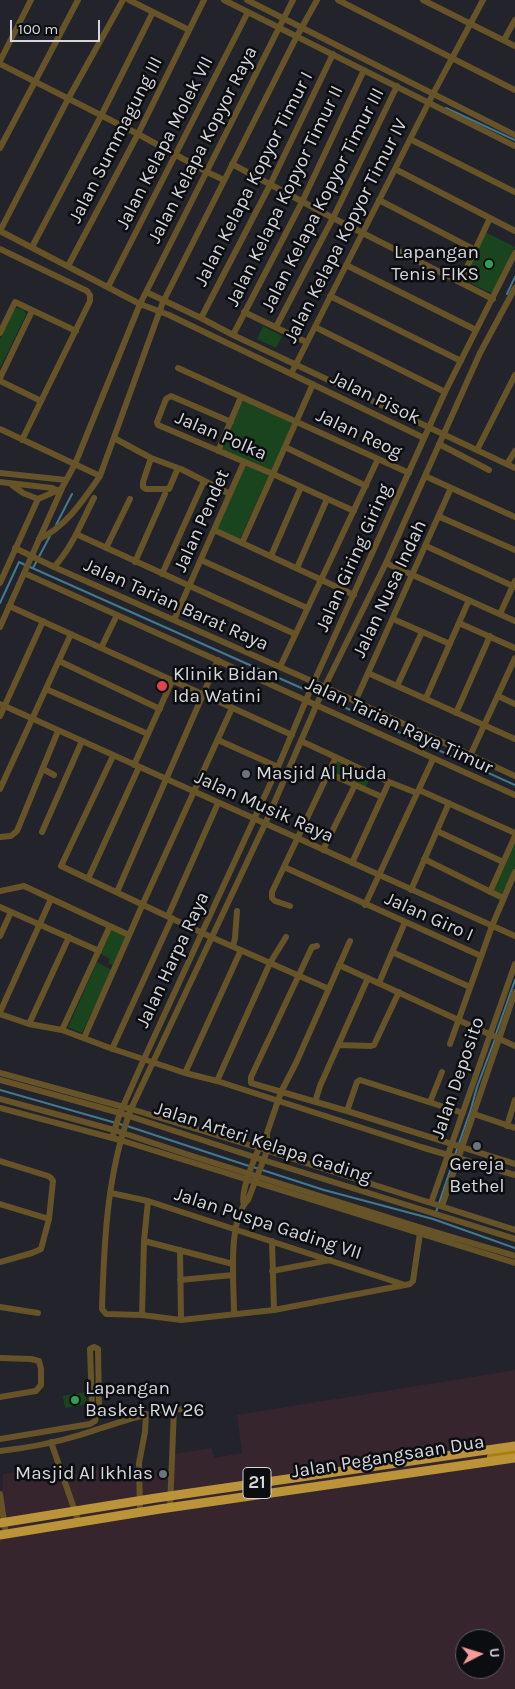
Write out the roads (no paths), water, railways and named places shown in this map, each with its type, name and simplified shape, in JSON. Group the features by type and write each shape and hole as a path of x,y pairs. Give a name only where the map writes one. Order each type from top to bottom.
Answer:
{"highway":[{"name":"21","path":"0,1523 515,1446"},
{"name":"21","path":"2,1535 160,1509 515,1458"}],"main road":[{"name":"Jalan Pegangsaan Dua","path":"2,1535 515,1453"}],"street":[{"path":"31,0 0,62 34,82 224,180"},
{"path":"0,148 78,0"},
{"path":"0,231 68,99 123,0"},
{"path":"129,0 189,30"},
{"name":"Jalan Summagung III","path":"68,266 138,134 204,0"},
{"path":"224,0 248,12 283,23"},
{"name":"Jalan Kelapa Kopyor Raya","path":"0,627 25,571 34,558 39,539 59,490 75,464 140,304 294,0"},
{"path":"39,539 50,534 84,499 100,476 164,301 298,31 317,0"},
{"path":"338,0 515,90"},
{"path":"423,0 515,46"},
{"path":"439,8 443,0"},
{"name":"Jalan Kelapa Kopyor Timur IV","path":"291,374 451,58 483,0"},
{"path":"252,1 298,31 431,98 515,135"},
{"path":"32,247 153,12"},
{"name":"Jalan Kelapa Molek VII","path":"108,287 248,12"},
{"path":"504,40 515,20"},
{"path":"298,31 333,54 397,86 431,98 515,146"},
{"name":"Jalan Kelapa Kopyor Timur I","path":"201,318 270,185 333,54"},
{"name":"Jalan Kelapa Kopyor Timur II","path":"234,335 244,312 302,202 364,70"},
{"name":"Jalan Kelapa Kopyor Timur III","path":"276,327 333,218 397,86"},
{"path":"410,139 515,192"},
{"path":"232,164 302,202 493,299"},
{"path":"395,169 515,231"},
{"path":"379,200 475,250"},
{"path":"460,282 490,218"},
{"name":"Jalan Pisok","path":"0,231 140,304 169,315 424,438"},
{"path":"0,249 88,291 90,295 90,301 76,331 22,440"},
{"name":"Jalan Giring Giring","path":"278,767 313,684 445,392 515,253"},
{"path":"346,265 476,330"},
{"path":"146,292 429,427 441,439 489,470"},
{"path":"420,1233 410,1284 274,1310 181,1320 142,1315 106,1314 102,1309 104,1242 120,1140 127,1121 154,1062 206,934 265,824 300,741 386,563 480,353 514,293"},
{"path":"330,296 461,361"},
{"path":"0,333 15,302 76,331"},
{"path":"32,311 0,379 42,401"},
{"path":"244,312 306,342"},
{"path":"314,327 445,392"},
{"name":"Jalan Reog","path":"178,368 409,473"},
{"path":"477,450 515,375"},
{"path":"242,543 312,384"},
{"name":"Jalan Polka","path":"231,422 173,396 168,396 166,399 157,422 158,425 354,511"},
{"path":"218,451 241,397"},
{"path":"0,429 100,476"},
{"path":"114,438 151,458 179,468 230,494"},
{"path":"441,439 477,450 515,468"},
{"path":"285,447 366,486"},
{"path":"507,464 515,451"},
{"path":"151,458 142,483 146,489 169,489 179,468"},
{"path":"280,667 378,459"},
{"name":"Jalan Pendet","path":"174,620 244,462"},
{"path":"0,473 66,480"},
{"path":"426,476 515,517"},
{"path":"162,574 204,481"},
{"path":"0,482 59,490"},
{"path":"11,484 22,493 38,500"},
{"path":"270,556 301,487"},
{"name":"Jalan Nusa Indah","path":"355,702 452,488"},
{"path":"0,583 38,500 59,490"},
{"path":"135,562 165,494"},
{"path":"54,567 60,561 76,534 94,498"},
{"path":"106,548 130,499"},
{"path":"297,568 327,499"},
{"path":"440,517 515,550"},
{"path":"214,530 354,595"},
{"path":"76,534 295,634"},
{"path":"426,546 514,584 500,614"},
{"name":"Jalan Tarian Barat Raya","path":"15,548 280,667 313,684 515,776"},
{"path":"202,560 308,608"},
{"path":"386,563 515,621"},
{"name":"Jalan Tarian Raya Timur","path":"25,571 117,615 307,698 433,759 515,795"},
{"path":"426,698 469,600"},
{"path":"10,606 292,735"},
{"path":"102,648 117,615"},
{"path":"393,618 450,644"},
{"path":"0,716 2,705 43,621"},
{"path":"459,623 515,648"},
{"path":"397,686 422,632"},
{"path":"0,789 71,634"},
{"path":"456,713 490,636"},
{"path":"470,756 513,668 515,658"},
{"path":"117,892 218,660"},
{"path":"59,661 160,709"},
{"path":"368,674 426,698 515,740"},
{"path":"88,879 172,681"},
{"path":"46,689 148,734"},
{"path":"498,696 515,704"},
{"name":"Jalan Musik Raya","path":"2,705 515,936"},
{"path":"84,1038 232,708"},
{"path":"0,837 11,836 17,831 58,731"},
{"path":"218,740 278,767"},
{"path":"42,832 82,741"},
{"path":"300,741 389,782 449,803 515,835 490,892"},
{"path":"113,756 61,866 329,989"},
{"path":"290,906 275,901 272,898 272,892 336,757"},
{"path":"365,905 433,759"},
{"name":"Jalan Harpa Raya","path":"112,1138 120,1112 206,934 278,767"},
{"path":"43,769 54,775"},
{"path":"328,773 382,797"},
{"path":"352,863 389,782"},
{"path":"324,850 355,785"},
{"path":"112,1049 218,803"},
{"path":"411,890 449,803"},
{"path":"437,831 503,862"},
{"path":"424,859 503,898"},
{"name":"Jalan Giro I","path":"284,868 481,956"},
{"path":"450,1044 492,926 515,872"},
{"path":"0,891 23,886 129,935"},
{"path":"50,899 0,1013 29,1024 62,1030 185,1073 217,1081 515,1175"},
{"path":"0,907 99,951"},
{"path":"233,946 237,911"},
{"path":"0,936 11,912"},
{"path":"379,983 405,922"},
{"path":"62,1030 110,926"},
{"path":"29,1024 69,937"},
{"path":"217,1081 270,963 286,938"},
{"path":"253,1176 254,1161 267,1133 277,1101 350,941"},
{"path":"314,947 298,975 250,1080 251,1083 347,1110 515,1164"},
{"path":"185,1073 241,950"},
{"path":"392,952 470,987"},
{"name":"Jalan Deposito","path":"437,1205 457,1146 463,1113 483,1068 494,1037 515,964"},
{"path":"340,965 515,1046"},
{"path":"315,1102 320,1086 368,978"},
{"path":"339,1045 374,1045 399,992"},
{"path":"437,1205 457,1146 474,1114 483,1068 494,1037 515,992"},
{"path":"430,1102 442,1072"},
{"name":"Jalan Arteri Kelapa Gading","path":"0,1073 120,1112 127,1121 253,1176 515,1263"},
{"name":"Jalan Arteri Kelapa Gading","path":"0,1080 84,1099"},
{"path":"347,1110 360,1080 463,1113"},
{"name":"Jalan Arteri Kelapa Gading","path":"0,1099 115,1128 127,1121 267,1150 515,1230"},
{"path":"507,1126 515,1100"},
{"name":"Jalan Arteri Kelapa Gading","path":"0,1108 253,1176 515,1256"},
{"path":"54,1123 56,1114"},
{"path":"474,1114 515,1128"},
{"name":"Jalan Arteri Kelapa Gading","path":"127,1121 515,1239"},
{"path":"234,1313 233,1264 235,1229 244,1204 242,1199 267,1150 267,1133"},
{"path":"0,1161 48,1176 53,1182 49,1219 41,1249 0,1262"},
{"name":"Jalan Puspa Gading VII","path":"111,1193 148,1201 405,1285"},
{"path":"142,1315 144,1241 148,1201"},
{"path":"0,1204 49,1219"},
{"path":"144,1241 233,1264"},
{"path":"272,1241 274,1310"},
{"path":"180,1250 181,1320"},
{"path":"272,1272 331,1260"},
{"path":"180,1280 233,1275"},
{"path":"0,1307 38,1312"},
{"path":"0,1439 90,1424 95,1421 97,1413 99,1404 98,1349 94,1347 90,1349 92,1405 97,1413"},
{"path":"0,1358 31,1359 39,1361 41,1364 41,1385 36,1391 0,1397"},
{"path":"0,1451 39,1446 146,1414 182,1409"},
{"path":"170,1508 174,1410"},
{"path":"140,1512 139,1463 145,1432 146,1414"},
{"path":"51,1442 79,1523"},
{"path":"0,1494 2,1535"}],"waterway":[{"path":"446,108 515,140"},
{"path":"507,294 515,277"},
{"path":"56,525 72,494"},
{"path":"33,568 50,536"},
{"path":"0,603 19,562 25,565"},
{"path":"30,567 317,695"},
{"path":"322,697 515,785"},
{"path":"496,1034 515,980"},
{"path":"455,1155 495,1039"},
{"path":"0,1090 123,1125"},
{"path":"127,1126 249,1166"},
{"path":"436,1212 454,1159"},
{"path":"253,1167 324,1190 433,1219 515,1248"}],"place":[{"name":"Lapangan Tenis FIKS","path":"489,264"},
{"name":"Klinik Bidan Ida Watini","path":"162,686"},
{"name":"Masjid Al Huda","path":"246,774"},
{"name":"Gereja Bethel","path":"477,1146"},
{"name":"Lapangan Basket RW 26","path":"75,1400"},
{"name":"Masjid Al Ikhlas","path":"163,1474"}]}
